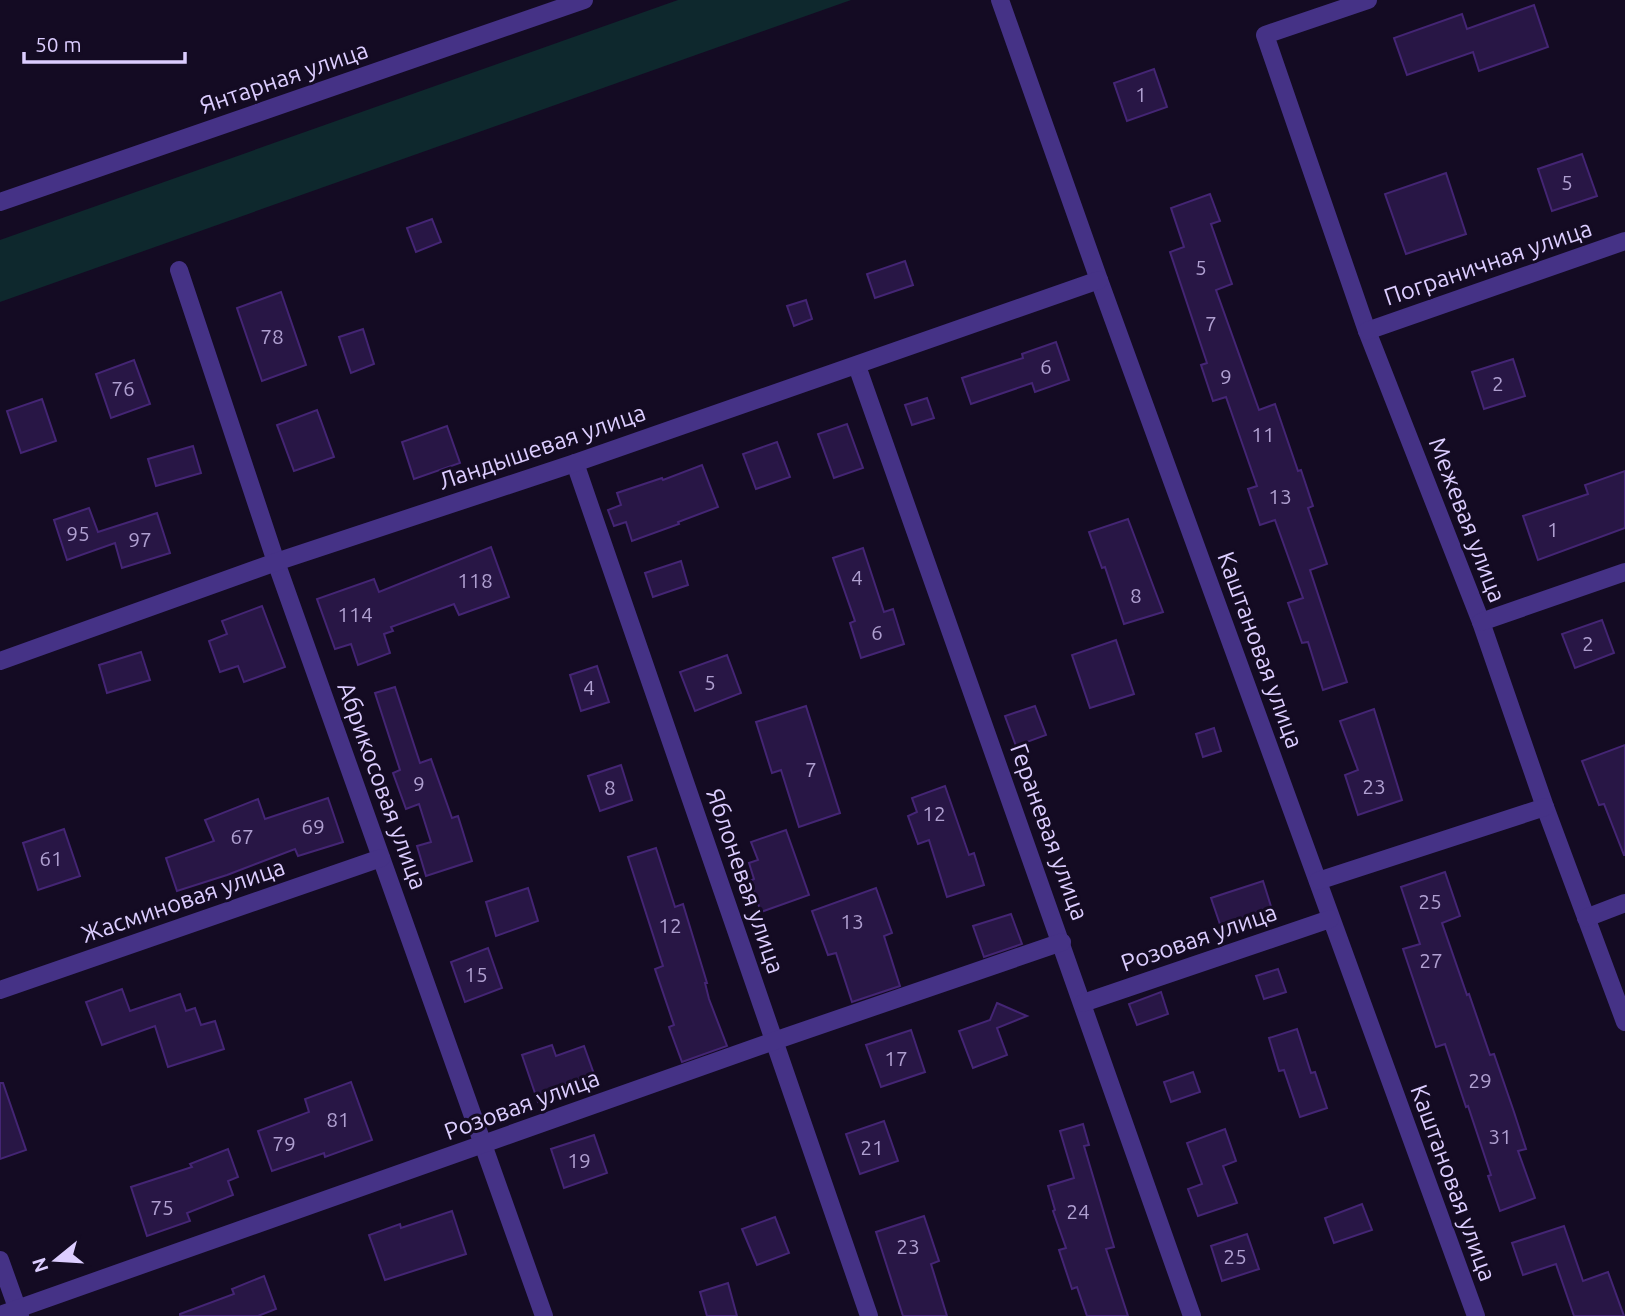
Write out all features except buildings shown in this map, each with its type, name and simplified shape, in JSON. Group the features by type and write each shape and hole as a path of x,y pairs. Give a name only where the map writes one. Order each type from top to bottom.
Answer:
{"street":[{"name":"Янтарная улица","path":"0,202 584,0"},
{"name":"Каштановая улица","path":"1000,0 1330,919 1476,1316"},
{"name":"Межевая улица","path":"1368,0 1265,36 1367,331 1480,622 1625,1022"},
{"name":"Пограничная улица","path":"1367,331 1625,241"},
{"name":"Абрикосовая улица","path":"179,270 276,562 544,1316"},
{"name":"Ландышевая улица","path":"0,661 276,562 575,463 1099,280"},
{"name":"Гераневая улица","path":"857,366 1192,1316"},
{"name":"Яблоневая улица","path":"575,463 869,1316"},
{"path":"1480,622 1625,572"},
{"path":"1318,881 1545,807"},
{"name":"Жасминовая улица","path":"0,990 381,858"},
{"path":"1586,918 1625,903"},
{"name":"Розовая улица","path":"1083,1003 1330,919"},
{"name":"Розовая улица","path":"0,1315 19,1313 774,1041 1062,942"},
{"path":"0,1260 19,1313"}],"green space":[{"path":"678,0 851,0 0,302 0,240"}]}
